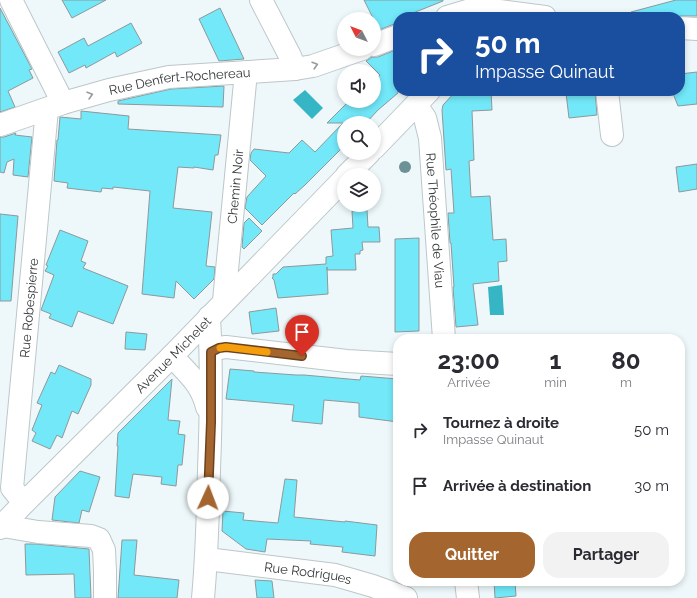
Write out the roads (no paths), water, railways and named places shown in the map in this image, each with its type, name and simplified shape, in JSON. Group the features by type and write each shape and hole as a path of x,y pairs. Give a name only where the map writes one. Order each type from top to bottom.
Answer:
{"street":[{"path":"11,0 55,106"},
{"path":"261,0 290,56 295,69"},
{"path":"458,12 475,4 518,12"},
{"path":"685,28 697,29"},
{"path":"381,42 393,38"},
{"name":"Rue Denfert-Rochereau","path":"0,125 55,106 110,90 170,77 295,69 313,66 341,56"},
{"name":"Chemin Noir","path":"224,302 246,72"},
{"path":"608,96 612,135"},
{"path":"381,141 423,98"},
{"name":"Rue Théophile de Viau","path":"423,98 425,118 430,138 444,334"},
{"name":"Rue Robespierre","path":"24,503 12,488 55,106"},
{"path":"354,168 362,160"},
{"name":"Avenue Michelet","path":"1,527 188,340 337,185"},
{"path":"203,598 207,559 211,422 211,357 209,318"},
{"path":"188,340 204,354 211,357"},
{"path":"211,357 219,348 226,347 347,361 393,364"},
{"path":"172,356 196,381 204,396 211,422"},
{"path":"1,527 38,532 91,536 99,539 104,550 105,598"},
{"name":"Rue Rodrigues","path":"207,559 335,575 373,586 406,598"},
{"path":"467,586 468,598"}],"water":[{"path":"305,90 323,108 312,119 293,100"},
{"path":"502,285 504,315 490,315 488,287"}]}
